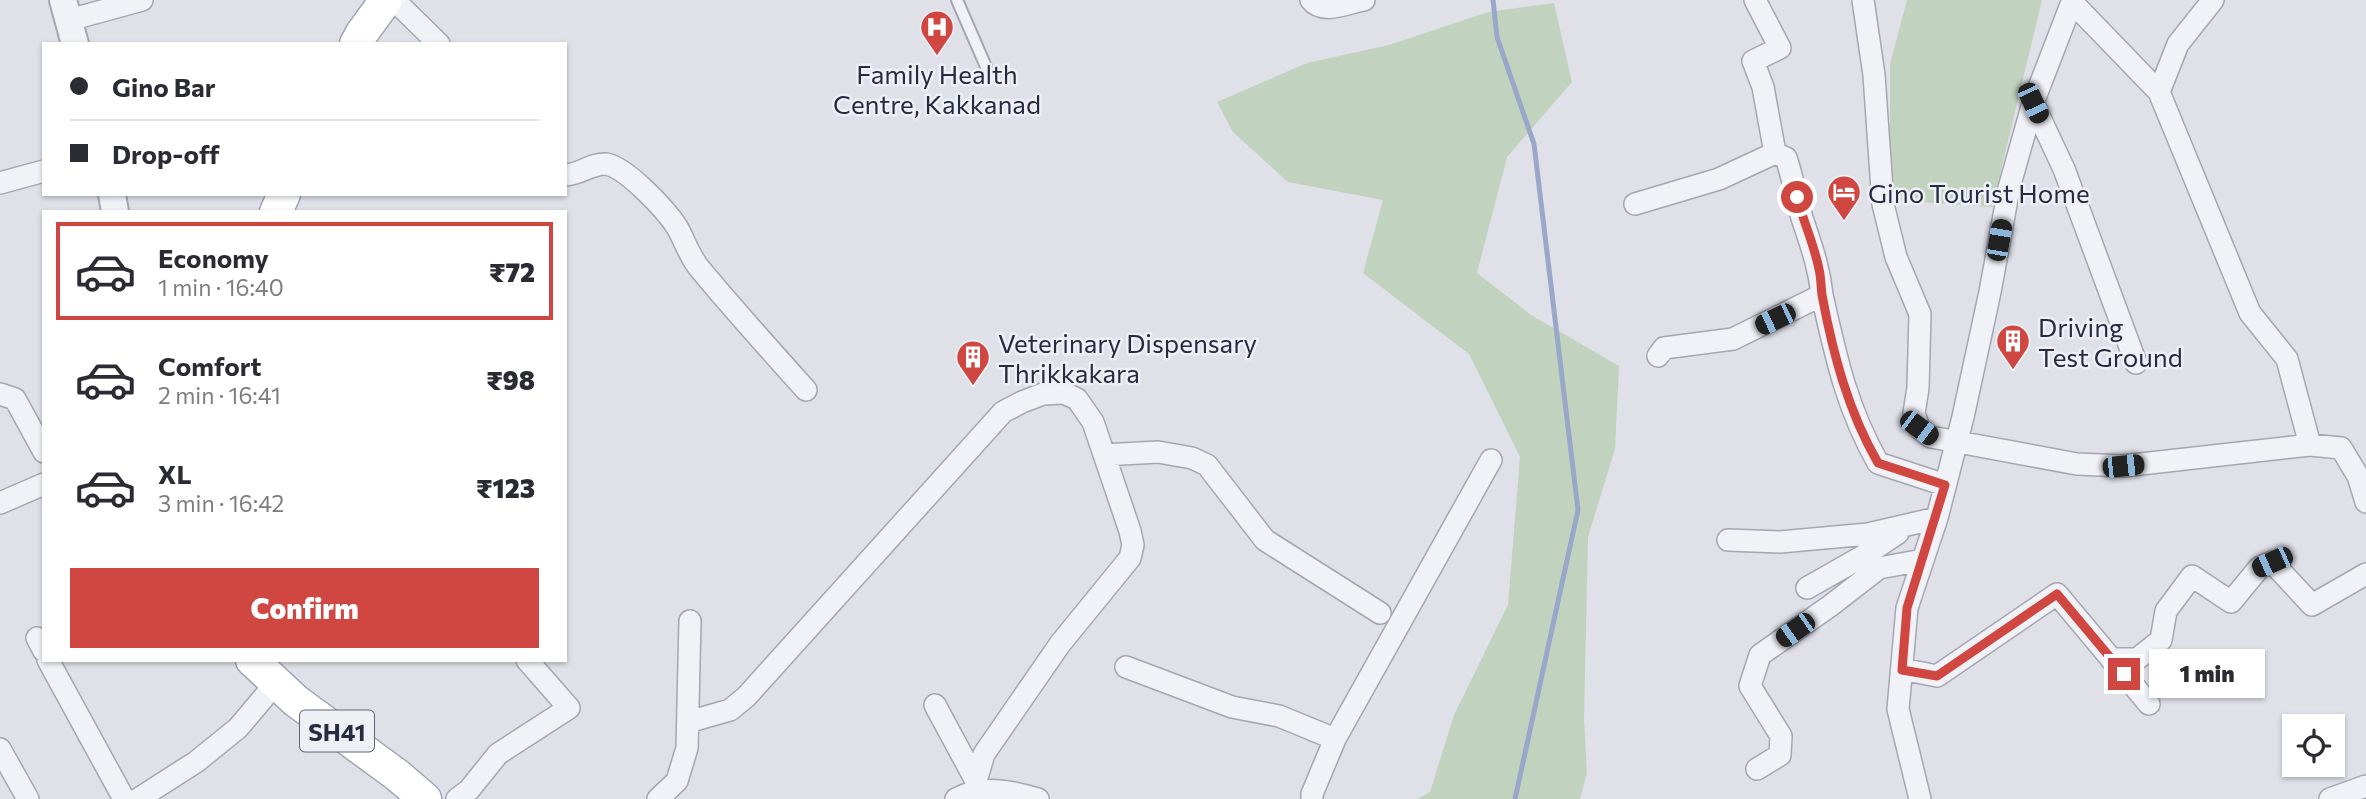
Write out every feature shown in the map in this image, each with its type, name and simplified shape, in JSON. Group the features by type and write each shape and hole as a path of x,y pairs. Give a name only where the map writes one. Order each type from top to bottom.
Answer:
{"main road":[{"path":"357,42 386,0"},
{"name":"SH41","path":"254,662 296,701 397,775 425,799"}],"street":[{"path":"69,21 142,0"},
{"path":"394,0 437,42"},
{"path":"1311,0 1312,4 1323,9 1364,0"},
{"path":"1755,0 1780,48 1753,61 1763,87 1775,153"},
{"path":"1863,0 1874,75 1884,204 1896,257 1920,314 1914,413 1919,428 1931,437 2077,464 2123,466 2311,445 2341,449 2358,476 2366,502"},
{"path":"2159,92 2178,44 2213,0"},
{"path":"1920,799 1898,709 1907,608 1937,518 1956,441 1990,292 2008,188 2033,103 2072,1 2159,92 2250,313 2287,359 2311,445"},
{"path":"2033,103 2064,169 2136,363"},
{"path":"1635,204 1719,180 1775,153"},
{"path":"1775,153 1786,158 1793,178 1801,216 1819,269 1822,295 1849,404 1861,433 1878,463 1945,485"},
{"path":"567,175 604,164 614,167 637,183 676,225 697,266 806,390"},
{"path":"0,183 42,172"},
{"path":"1658,356 1664,348 1733,339 1822,295"},
{"path":"688,722 730,710 746,698 1003,412 1043,394 1064,393 1077,399 1093,422 1130,531 1133,545 1130,558 1060,643 984,754 969,790"},
{"path":"0,394 15,399 42,448"},
{"path":"1104,454 1158,452 1192,458 1207,465 1265,540 1380,613"},
{"path":"1312,799 1335,739 1491,460"},
{"path":"0,503 42,485"},
{"path":"1728,540 1780,542 1868,534 1937,518"},
{"path":"1807,588 1866,555 1908,525"},
{"path":"1757,769 1780,755 1781,736 1750,686 1760,655 1879,568 1923,560"},
{"path":"2111,659 2137,659 2161,640 2166,611 2192,576 2231,602 2259,568 2272,562 2312,605 2366,574"},
{"path":"1902,670 1937,676 2057,594 2149,704"},
{"path":"658,799 677,781 687,748 690,621"},
{"path":"49,662 124,799"},
{"path":"457,799 469,790 498,754 569,708 529,662"},
{"path":"1126,667 1232,707 1279,716 1335,739"},
{"path":"138,799 196,762 238,728 276,683"},
{"path":"935,705 969,790"},
{"path":"0,749 29,799"},
{"path":"2330,799 2366,786"},
{"path":"969,790 1000,791 1038,799"}],"lane":[{"path":"957,0 987,69"}],"green space":[{"path":"1907,0 2042,0 1992,207 1890,200 1890,64"},
{"path":"1554,3 1572,82 1507,157 1477,273 1531,315 1619,366 1615,449 1588,537 1584,718 1587,773 1580,799 1417,799 1430,792 1454,715 1508,605 1520,457 1469,354 1363,273 1383,200 1288,182 1233,132 1217,102 1307,63 1389,45 1488,12"}],"waterway":[{"path":"1493,0 1497,37 1534,144 1578,510 1515,799"}],"place":[{"name":"Family Health Centre, Kakkanad","path":"937,57"},
{"name":"Gino Tourist Home","path":"1844,222"},
{"name":"Driving Test Ground","path":"2013,371"},
{"name":"Veterinary Dispensary Thrikkakara","path":"973,387"}],"route":[{"path":"1797,197 1819,269 1838,366 1861,433 1878,463 1945,485 1907,608 1902,670 1937,676 2057,594 2124,674"}]}
